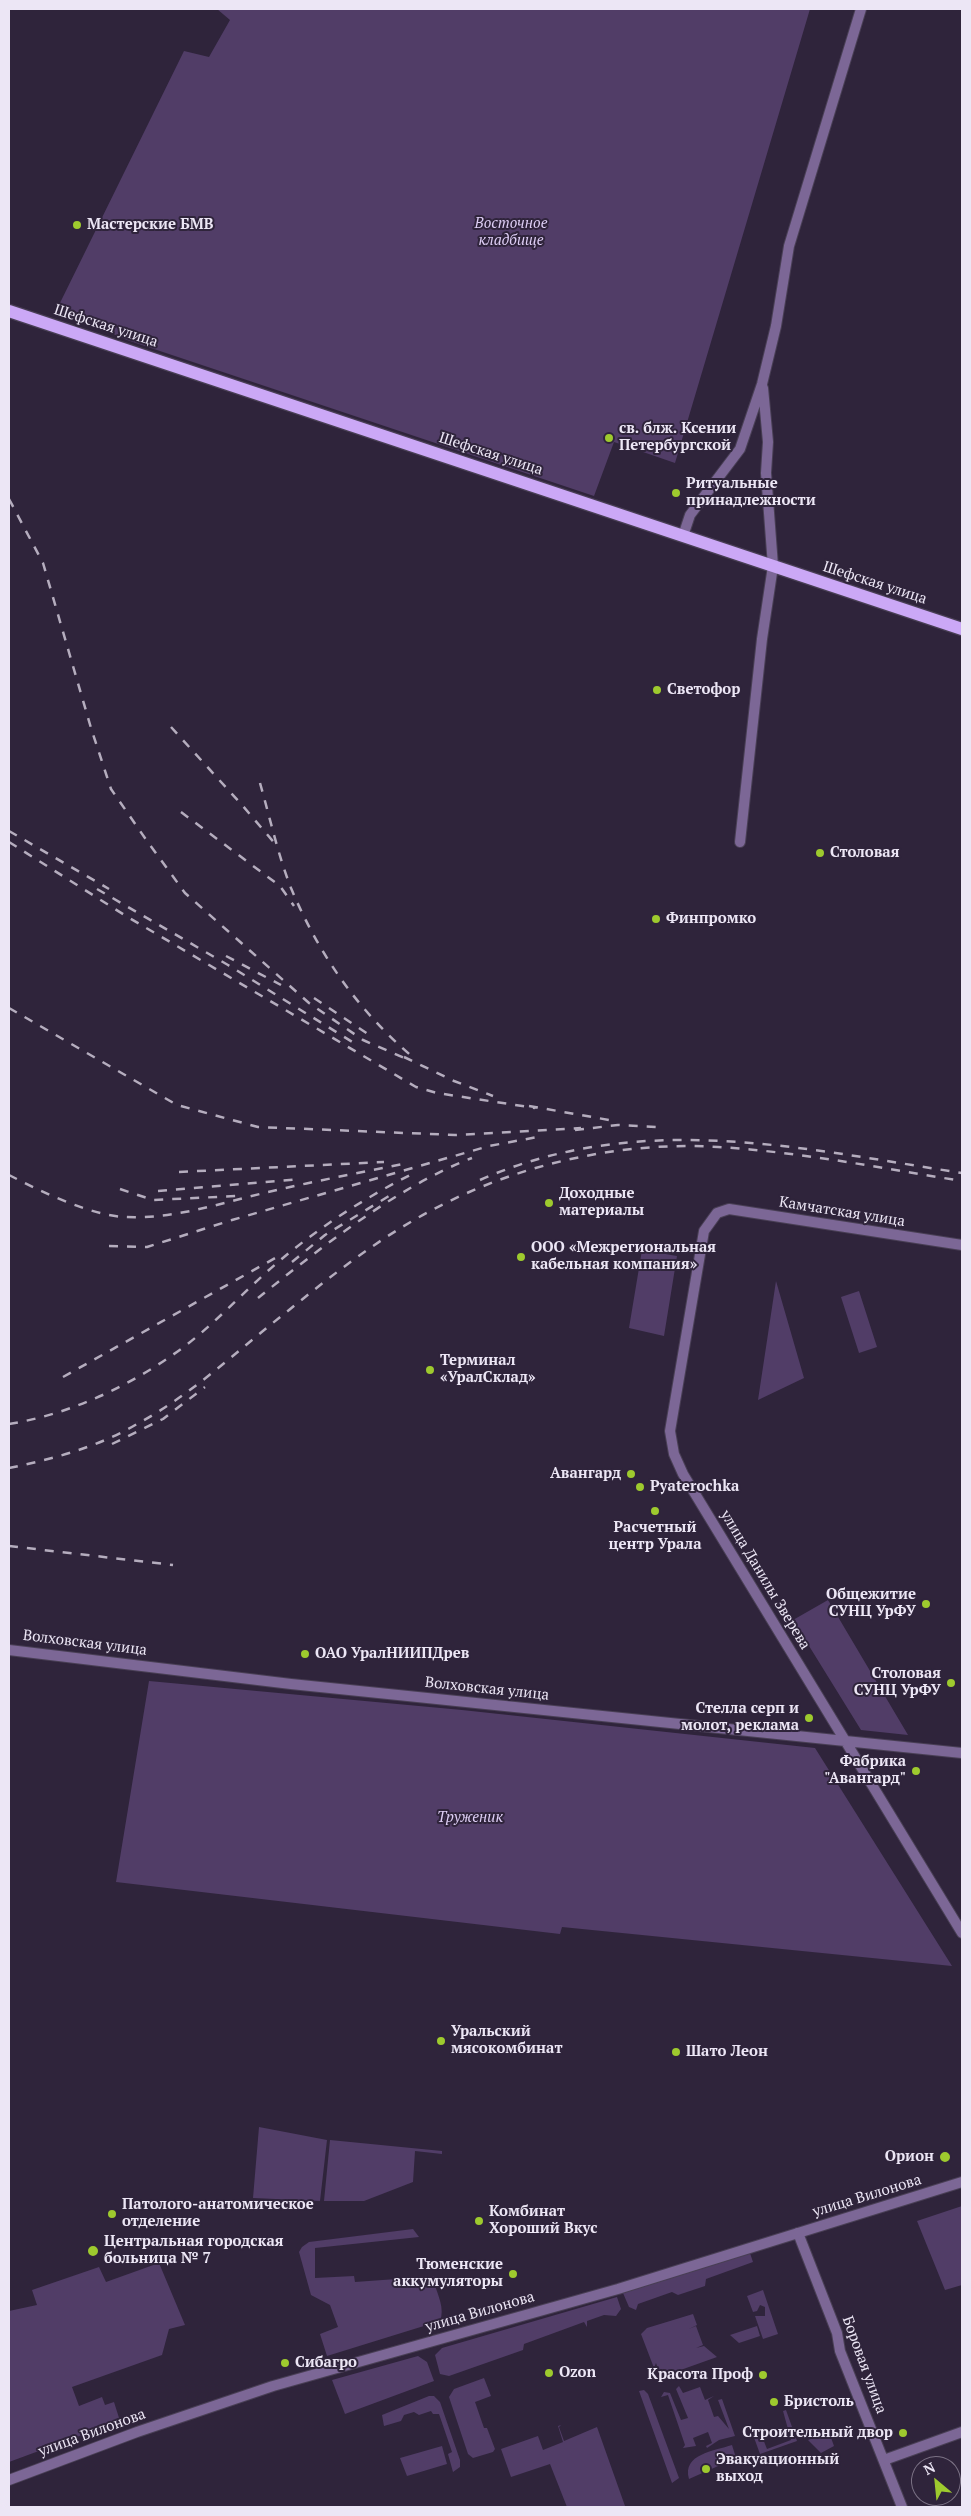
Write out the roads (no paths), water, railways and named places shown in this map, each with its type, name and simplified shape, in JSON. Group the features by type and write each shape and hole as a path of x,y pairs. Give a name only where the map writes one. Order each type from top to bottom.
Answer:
{"main road":[{"name":"Шефская улица","path":"9,311 962,629"}],"street":[{"path":"683,536 690,515 740,449 762,384 776,326 789,246 861,9"},
{"path":"740,842 762,639 773,566 766,473 768,442 762,384"},
{"name":"Камчатская улица","path":"717,1213 729,1209 962,1245"},
{"name":"улица Данилы Зверева","path":"717,1213 704,1231 672,1420 672,1447 683,1474 962,1933"},
{"name":"Волховская улица","path":"9,1650 291,1684 962,1753"},
{"name":"улица Вилонова","path":"9,2480 131,2434 265,2389 618,2289 962,2182"},
{"name":"Боровая улица","path":"798,2233 837,2333 840,2351 902,2507"},
{"path":"884,2460 962,2432"}],"railway":[{"path":"9,499 43,563 91,728 111,789 147,841 185,893 309,1003 363,1040 409,1060"},
{"path":"171,727 277,846"},
{"path":"260,783 286,875 314,936 342,981 358,1002 414,1058"},
{"path":"181,812 280,886 294,906"},
{"path":"9,831 109,889"},
{"path":"9,842 126,916 416,1087 437,1093 535,1108"},
{"path":"97,889 228,965 354,1043"},
{"path":"226,956 281,985"},
{"path":"314,998 368,1034"},
{"path":"9,1008 177,1105 258,1127 455,1135 581,1128"},
{"path":"404,1057 454,1081 493,1096"},
{"path":"529,1106 615,1121"},
{"path":"575,1130 618,1125 658,1127"},
{"path":"109,1246 147,1247 232,1220 489,1146 543,1136"},
{"path":"480,1180 540,1159 599,1146 659,1140 720,1141 780,1146 962,1173"},
{"path":"9,1468 42,1461 91,1446 157,1413 213,1372 356,1258 394,1232 467,1193 501,1179 536,1168 608,1152 681,1146 718,1147 810,1157 962,1181"},
{"path":"258,1298 360,1220 416,1185 472,1158"},
{"path":"179,1172 384,1162"},
{"path":"9,1175 50,1195 97,1212 112,1216 143,1217 177,1214 408,1163"},
{"path":"9,1424 77,1406 121,1386 162,1362 194,1339 265,1274 309,1237 361,1202 416,1172"},
{"path":"158,1191 301,1179"},
{"path":"120,1189 153,1200 237,1196"},
{"path":"292,1262 325,1235 389,1196"},
{"path":"63,1377 277,1257"},
{"path":"112,1444 163,1419 205,1387"},
{"path":"9,1546 173,1565"}],"place":[{"name":"Мастерские БМВ","path":"77,225"},
{"name":"св. блж. Ксении Петербургской","path":"609,438"},
{"name":"Ритуальные принадлежности","path":"676,493"},
{"name":"Светофор","path":"657,690"},
{"name":"Столовая","path":"820,853"},
{"name":"Финпромко","path":"656,919"},
{"name":"Доходные материалы","path":"549,1203"},
{"name":"ООО «Межрегиональная кабельная компания»","path":"521,1257"},
{"name":"Терминал «УралСклад»","path":"430,1370"},
{"name":"Авангард","path":"631,1474"},
{"name":"Pyaterochka","path":"640,1487"},
{"name":"Расчетный центр Урала","path":"655,1511"},
{"name":"Общежитие СУНЦ УрФУ","path":"926,1604"},
{"name":"ОАО УралНИИПДрев","path":"305,1654"},
{"name":"Столовая СУНЦ УрФУ","path":"951,1683"},
{"name":"Стелла серп и молот, реклама","path":"809,1718"},
{"name":"Фабрика \"Авангард\"","path":"916,1771"},
{"name":"Уральский мясокомбинат","path":"441,2041"},
{"name":"Шато Леон","path":"676,2052"},
{"name":"Орион","path":"945,2157"},
{"name":"Патолого-анатомическое отделение","path":"112,2214"},
{"name":"Комбинат Хороший Вкус","path":"479,2221"},
{"name":"Центральная городская больница № 7","path":"93,2251"},
{"name":"Тюменские аккумуляторы","path":"513,2274"},
{"name":"Сибагро","path":"285,2363"},
{"name":"Ozon","path":"549,2373"},
{"name":"Красота Проф","path":"763,2375"},
{"name":"Бристоль","path":"774,2402"},
{"name":"Строительный двор","path":"903,2433"},
{"name":"Эвакуационный выход","path":"706,2469"}],"park label":[{"name":"Восточное кладбище","path":"511,232"},
{"name":"Труженик","path":"470,1818"}]}
